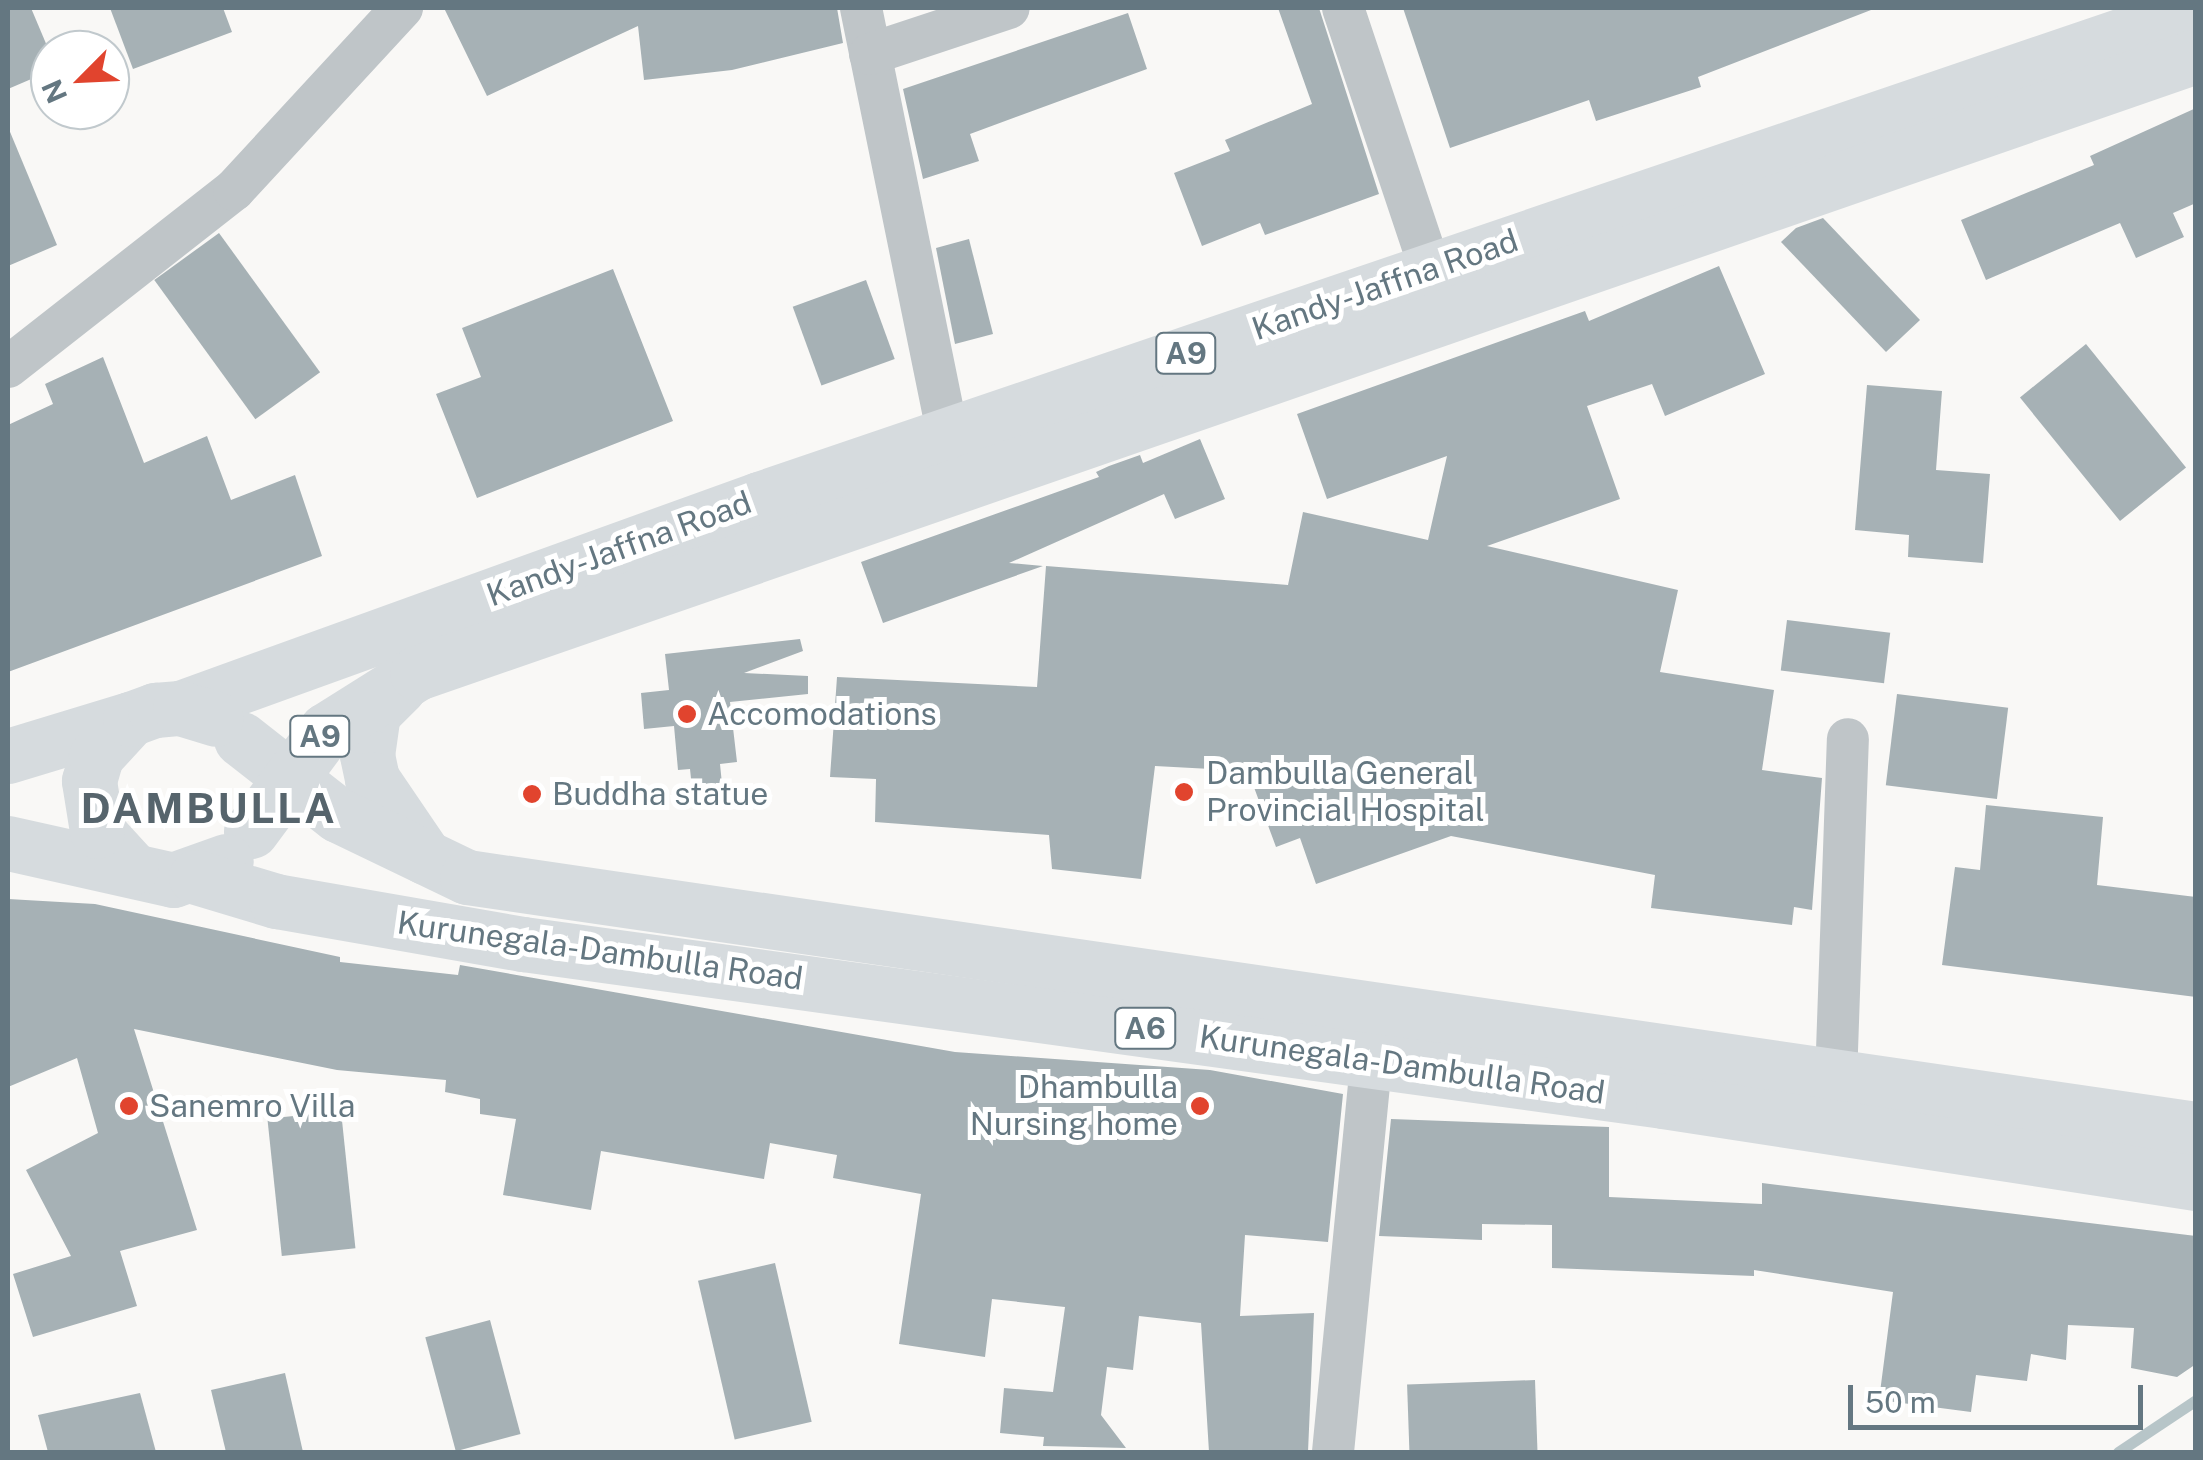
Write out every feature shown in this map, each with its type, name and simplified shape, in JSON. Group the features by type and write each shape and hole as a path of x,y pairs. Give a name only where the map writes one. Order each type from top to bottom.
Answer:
{"highway":[{"name":"Kandy-Jaffna Road","path":"252,831 286,778 326,730 417,673 1438,293 1572,247 2196,10"},
{"name":"Kandy-Jaffna Road","path":"1572,247 2196,56"},
{"name":"Kandy-Jaffna Road","path":"8,756 155,714 948,434 1438,293"},
{"path":"417,673 373,714 366,755 372,778 430,864"},
{"path":"8,843 131,868 152,877 196,877 238,852 252,831 260,782 240,739 213,718 155,714 110,735 89,781 97,831 131,868"},
{"name":"Kurunegala-Dambulla Road","path":"240,739 338,815 430,864 575,896 1148,1003 1373,1037 2196,1183"},
{"name":"Kurunegala-Dambulla Road","path":"196,877 276,901 523,944 1148,1003"},
{"name":"Kurunegala-Dambulla Road","path":"1373,1037 1836,1078 2196,1129"}],"street":[{"path":"8,367 234,190 402,8"},
{"path":"861,8 948,434"},
{"path":"870,54 1009,8"},
{"path":"1343,8 1438,293"},
{"path":"1836,1078 1848,739"},
{"path":"1333,1452 1373,1037"}],"building":[{"path":"8,8 31,8 40,30 30,30 30,80 8,89"},
{"path":"110,8 223,8 232,32 133,69 130,30 118,30"},
{"path":"444,8 837,8 843,43 732,70 644,80 638,26 487,96"},
{"path":"1278,8 1319,8 1379,194 1265,235 1260,223 1202,246 1174,173 1230,151 1225,140 1312,104"},
{"path":"1403,8 1871,10 1698,77 1701,87 1596,121 1589,100 1450,148"},
{"path":"1128,13 1147,69 970,134 979,161 923,179 903,89"},
{"path":"2196,108 2196,203 2173,213 2184,237 2136,258 2120,223 1986,280 1961,220 2094,165 2090,156"},
{"path":"8,127 57,245 8,266"},
{"path":"1823,218 1920,320 1886,352 1781,242 1796,228"},
{"path":"219,233 320,372 255,419 154,280"},
{"path":"969,239 993,334 955,344 936,248"},
{"path":"1719,266 1765,374 1665,416 1652,384 1587,406 1620,499 1487,546 1678,590 1660,672 1774,690 1762,770 1822,778 1812,910 1794,907 1792,925 1651,908 1655,875 1451,836 1316,884 1300,838 1276,847 1248,771 1155,766 1141,879 1052,869 1049,835 875,822 876,779 830,777 837,677 1037,687 1046,566 1288,585 1303,512 1428,540 1447,456 1327,499 1297,414 1585,311 1589,321"},
{"path":"613,269 673,421 477,498 436,394 481,377 462,328"},
{"path":"866,280 895,359 821,386 793,307"},
{"path":"2086,344 2186,468 2120,521 2020,397"},
{"path":"103,357 144,463 207,436 231,500 295,475 322,556 8,672 8,425 53,404 45,384"},
{"path":"1867,385 1942,391 1936,470 1990,474 1983,563 1908,557 1909,535 1855,530"},
{"path":"1200,439 1225,499 1175,519 1164,494 1009,563 1043,566 883,623 861,562 1099,477 1096,472 1109,466 1140,455 1143,463"},
{"path":"1787,620 1890,633 1884,683 1781,671"},
{"name":"Accomodations","path":"800,639 803,651 744,673 808,676 808,694 730,702 737,762 720,764 722,784 692,788 690,769 678,770 674,726 644,729 641,693 669,690 665,654"},
{"path":"1897,694 2008,708 1997,799 1886,785"},
{"path":"1986,805 2103,817 2097,885 2196,897 2196,997 1942,965 1955,867 1980,870"},
{"path":"8,899 95,904 340,957 340,962 458,975 460,965 955,1052 1210,1070 1343,1094 1328,1242 1245,1235 1240,1316 1314,1313 1308,1452 1209,1452 1201,1323 1139,1316 1133,1370 1107,1367 1101,1415 1126,1448 1043,1446 1044,1437 1000,1433 1004,1388 1053,1392 1065,1307 992,1299 985,1357 899,1344 921,1194 833,1178 837,1155 770,1143 764,1179 601,1151 591,1210 503,1195 516,1119 480,1114 480,1099 445,1092 446,1080 337,1070 134,1029 197,1230 120,1251 137,1306 33,1337 13,1274 71,1256 26,1170 98,1133 77,1058 8,1087"},
{"path":"341,1111 355,1248 282,1256 267,1119"},
{"path":"1391,1119 1609,1127 1609,1197 1762,1204 1762,1183 2196,1236 2196,1364 2177,1377 2131,1368 2134,1328 2068,1325 2066,1360 2031,1354 2027,1381 1976,1375 1971,1412 1879,1400 1893,1292 1754,1270 1754,1276 1552,1268 1552,1225 1482,1224 1482,1240 1379,1236"},
{"path":"775,1263 812,1422 735,1440 698,1281"},
{"path":"490,1320 521,1434 456,1451 425,1337"},
{"path":"285,1373 303,1452 226,1452 211,1390"},
{"path":"1535,1380 1538,1452 1409,1452 1407,1384"},
{"path":"140,1393 156,1452 48,1452 38,1415"}],"waterway":[{"path":"2118,1452 2196,1400"}],"place":[{"name":"Accomodations","path":"687,714"},
{"name":"Dambulla General Provincial Hospital","path":"1184,792"},
{"name":"Buddha statue","path":"532,794"},
{"name":"Sanemro Villa","path":"129,1106"},
{"name":"Dhambulla Nursing home","path":"1200,1106"}],"district":[{"name":"DAMBULLA","path":"209,808"}]}
